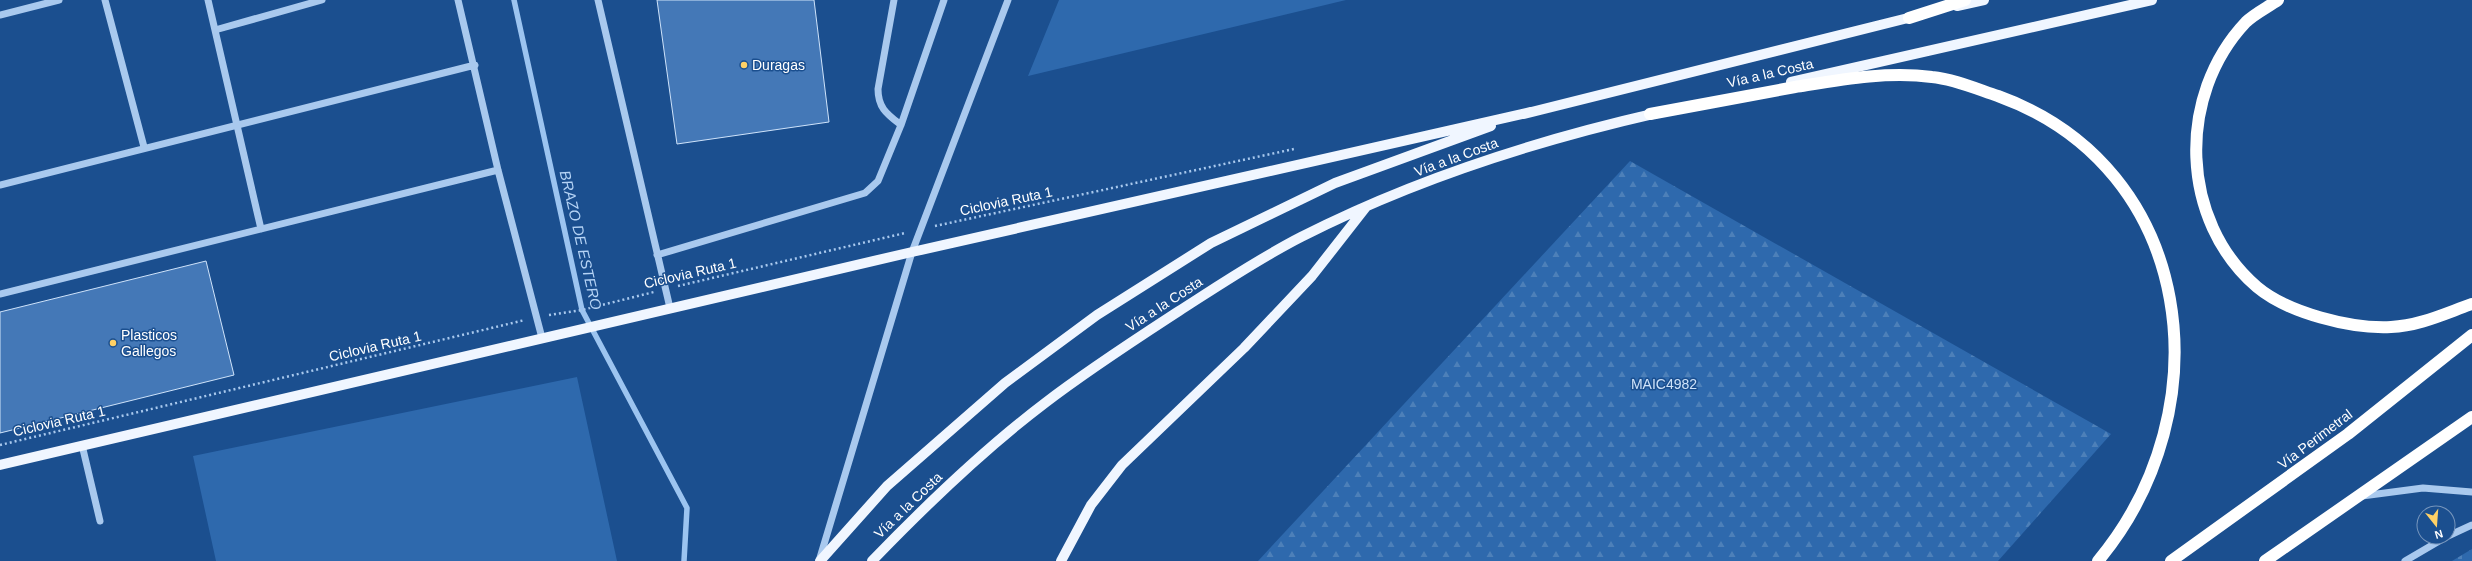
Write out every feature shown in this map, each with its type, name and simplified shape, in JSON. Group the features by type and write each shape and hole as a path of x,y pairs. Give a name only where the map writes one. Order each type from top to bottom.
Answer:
{"highway":[{"path":"1908,18 1965,0"},
{"path":"2278,0 2246,22 2222,52 2206,85 2199,118 2195,154 2200,193 2213,232 2232,262 2258,288 2287,305 2326,320 2391,327 2428,320 2472,304"},
{"path":"1650,114 1846,78 1933,77 1973,88 2019,104 2052,122 2083,145 2107,168 2137,210 2152,235 2165,273 2175,319 2175,355 2170,405 2162,440 2142,492 2116,539 2098,561"},
{"name":"Vía Perimetral","path":"2171,561 2348,434 2472,335"},
{"path":"2265,561 2472,418"}],"main road":[{"name":"Vía a la Costa","path":"819,561 887,486 1005,383 1097,315 1211,243 1335,182 1531,112 1984,0"},
{"name":"Vía a la Costa","path":"872,561 916,515 975,461 1044,403 1112,354 1242,271 1300,237 1367,206 1448,173 1529,146 1650,114 2152,0"},
{"path":"0,465 912,252 1531,112"},
{"path":"1061,561 1091,505 1122,465 1244,348 1312,276 1367,206"}],"street":[{"path":"0,15 59,0"},
{"path":"106,0 144,147"},
{"path":"208,0 261,229"},
{"path":"215,30 322,0"},
{"path":"458,0 475,65 498,170 542,338"},
{"path":"598,0 670,308"},
{"path":"894,0 878,89 878,99 881,109 901,125"},
{"path":"657,255 865,193 878,181 901,125 944,0"},
{"path":"819,561 912,252 1008,0"},
{"path":"0,184 475,65"},
{"path":"0,292 498,170"},
{"path":"82,445 100,521"},
{"path":"2361,496 2423,488 2472,492"},
{"path":"2456,532 2472,525"},
{"path":"2405,561 2432,545"}],"path":[{"name":"Ciclovia Ruta 1","path":"0,445 536,317 582,310 665,288 921,229 1299,148"}],"green space":[{"path":"1059,0 1346,0 1028,76"},
{"name":"MAIC4982","path":"1630,161 2111,434 1998,561 1258,561"},
{"path":"577,377 617,561 216,561 193,456"},
{"path":"2472,549 2472,561 2452,561"}],"building":[{"name":"Duragas","path":"657,0 814,0 829,122 677,144"},
{"name":"Plasticos Gallegos","path":"206,261 234,375 0,433 0,312"}],"waterway":[{"name":"BRAZO DE ESTERO","path":"514,0 582,310 687,508 684,561"}],"place":[{"name":"Duragas","path":"744,65"},
{"name":"Plasticos Gallegos","path":"113,343"}]}
